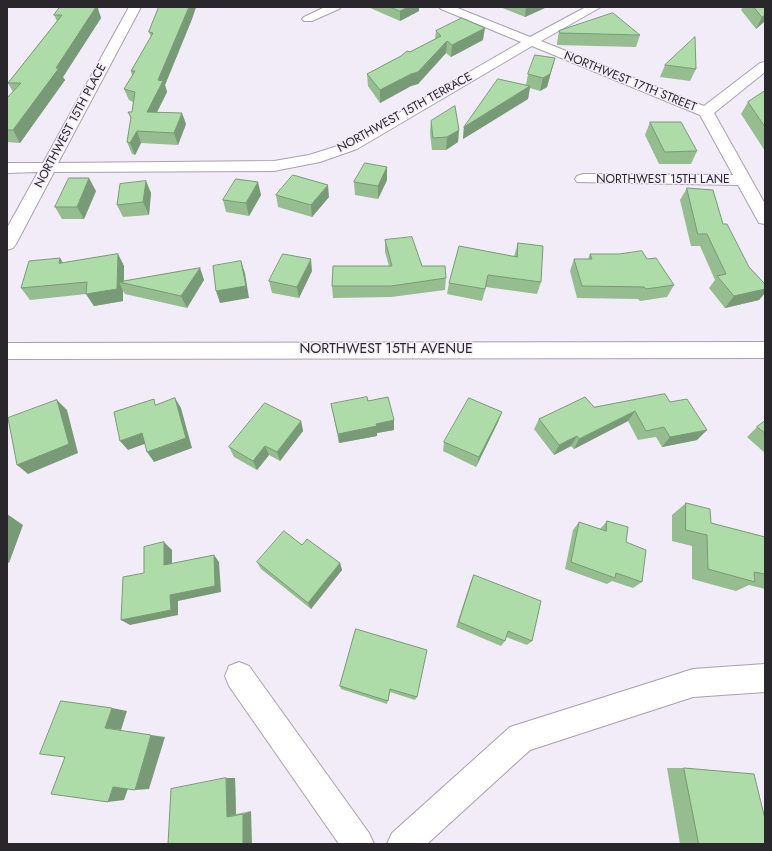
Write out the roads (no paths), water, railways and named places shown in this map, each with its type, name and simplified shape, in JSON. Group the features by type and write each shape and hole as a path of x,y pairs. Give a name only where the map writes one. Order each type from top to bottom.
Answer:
{"street":[{"name":"NORTHWEST 15TH PLACE","path":"7,244 135,7"},
{"path":"308,19 335,7"},
{"name":"NORTHWEST 17TH STREET","path":"445,7 706,112 742,180 765,219"},
{"name":"NORTHWEST 15TH TERRACE","path":"7,168 274,166 299,164 321,158 352,146 530,42 595,7"},
{"path":"706,112 764,69"},
{"name":"NORTHWEST 15TH LANE","path":"583,180 742,180"},
{"name":"NORTHWEST 15TH AVENUE","path":"7,351 765,350"},
{"path":"239,676 358,844"},
{"path":"403,844 521,738 693,683 765,678"}]}
